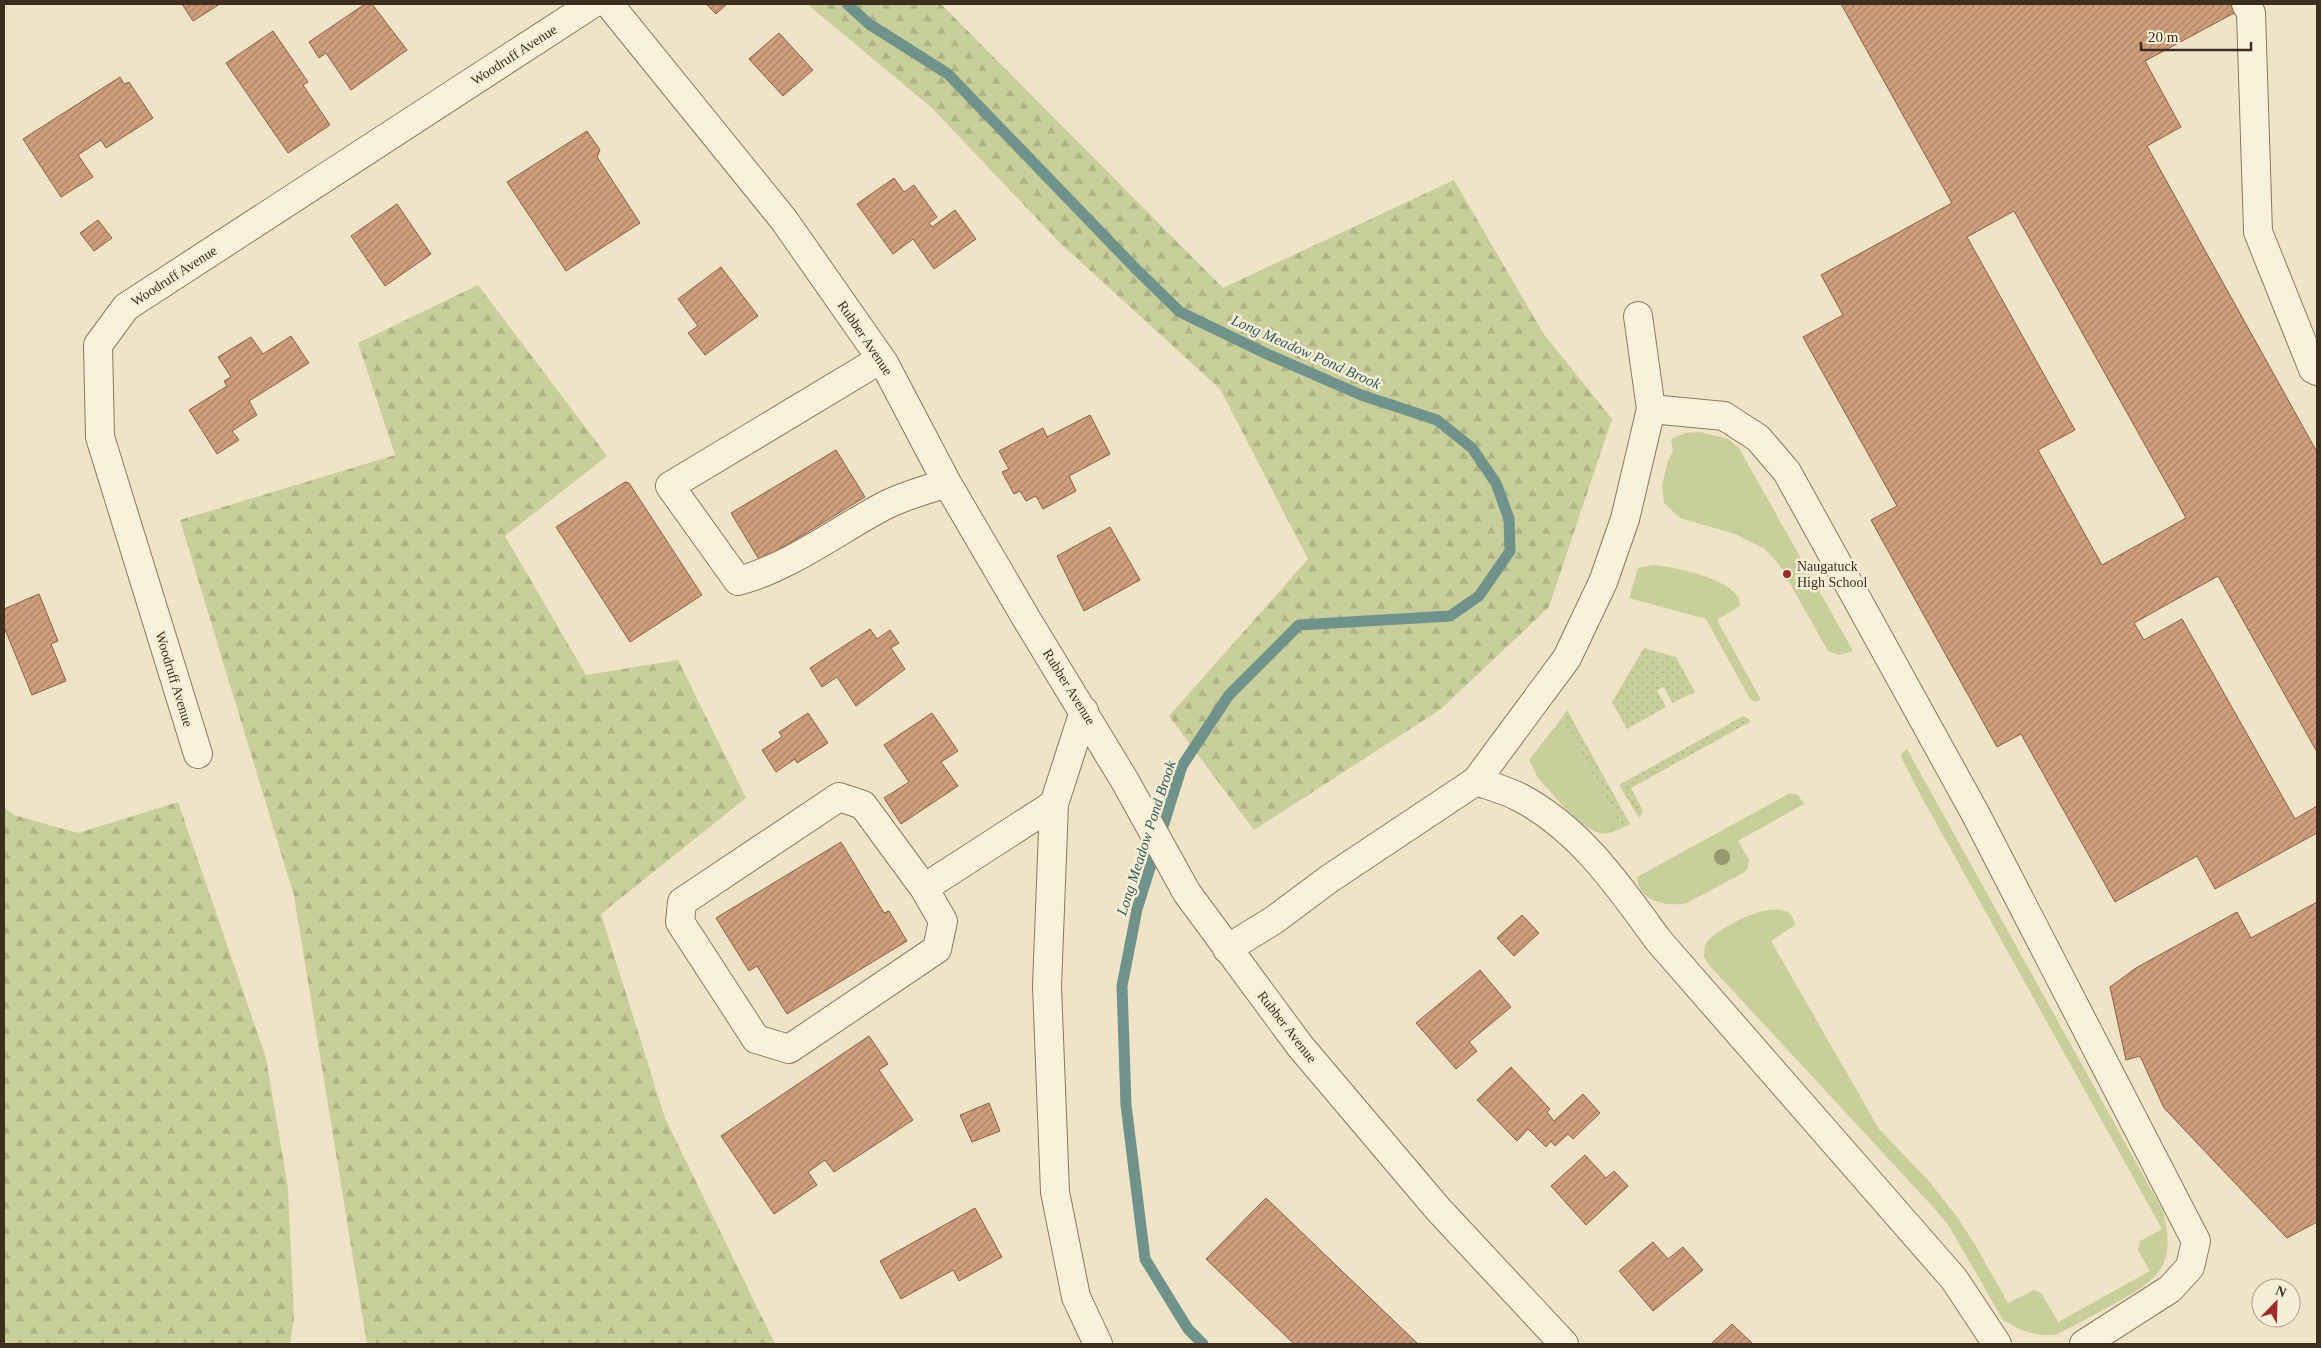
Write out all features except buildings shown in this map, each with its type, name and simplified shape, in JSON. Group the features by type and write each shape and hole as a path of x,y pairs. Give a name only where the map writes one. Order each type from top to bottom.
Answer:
{"street":[{"name":"Woodruff Avenue","path":"198,754 100,437 98,345 126,308 592,4"},
{"name":"Rubber Avenue","path":"609,4 784,220 880,359 948,483 1026,618 1125,781 1187,893 1300,1046 1431,1202 1564,1344"},
{"path":"2246,4 2251,13 2258,232 2312,369 2317,372"},
{"path":"1227,949 1274,920 1329,879 1476,781 1567,658 1604,582 1625,519 1651,409 1638,316"},
{"path":"880,359 670,486 738,581 752,578 782,563 884,505 948,483"},
{"path":"1651,409 1724,416 1758,438 1787,472 1975,813 2196,1241 2190,1267 2170,1290 2084,1344"},
{"path":"1084,712 1054,804 1046,986 1055,1192 1076,1297 1098,1344"},
{"path":"1476,781 1517,796 1567,829 1621,889 1658,940 1954,1280 1998,1344"},
{"path":"839,797 863,805 924,888 943,921 937,949 789,1048 756,1039 680,922 682,902 839,797"},
{"path":"924,888 1054,804"}],"green space":[{"path":"807,4 941,4 1223,288 1454,180 1543,333 1612,419 1549,607 1441,709 1254,830 1169,716 1308,559 1220,389 1060,243 932,108"},
{"path":"478,285 607,456 505,536 586,675 678,660 746,798 601,914 665,1118 775,1344 367,1344 294,896 180,520 395,455 358,343"},
{"path":"1700,432 1728,439 1739,448 1853,651 1839,655 1828,651 1780,566 1765,549 1735,534 1680,518 1664,503 1662,485 1668,460 1673,451 1671,439 1685,433"},
{"path":"1653,565 1675,568 1705,576 1731,589 1738,597 1740,606 1717,620 1761,700 1755,702 1750,699 1706,619 1629,598 1638,568"},
{"path":"1644,648 1676,657 1695,692 1672,703 1664,687 1657,690 1666,707 1627,729 1612,702"},
{"path":"1567,710 1630,824 1622,828 1561,719"},
{"path":"1743,716 1749,719 1750,722 1631,788 1643,811 1639,818 1619,785"},
{"path":"1561,719 1622,828 1606,833 1592,830 1575,818 1538,778 1529,760"},
{"path":"1907,749 2163,1211 2168,1246 2165,1260 2151,1280 2140,1289 2055,1335 2039,1335 2021,1330 2003,1320 1949,1226 1709,965 1704,957 1707,942 1714,935 1739,920 1768,910 1781,910 1791,914 1795,925 1771,941 1879,1129 1928,1180 1958,1218 2008,1303 2034,1290 2041,1293 2058,1322 2150,1271 2138,1250 2140,1241 2162,1229 1920,794 1902,759 1901,754"},
{"path":"1790,793 1798,795 1804,804 1738,841 1749,860 1748,868 1745,872 1687,903 1671,904 1655,901 1643,892 1637,877"},
{"path":"178,802 266,1058 288,1188 294,1318 290,1344 4,1344 4,807 14,815 78,833"}],"waterway":[{"name":"Long Meadow Pond Brook","path":"847,4 869,24 948,74 1180,312 1267,354 1361,395 1437,420 1472,448 1496,483 1509,519 1510,551 1479,596 1450,616 1299,625 1229,695 1182,766 1137,909 1122,986 1126,1105 1145,1259 1188,1329 1203,1344"}],"place":[{"name":"Naugatuck High School","path":"1787,574"}]}
